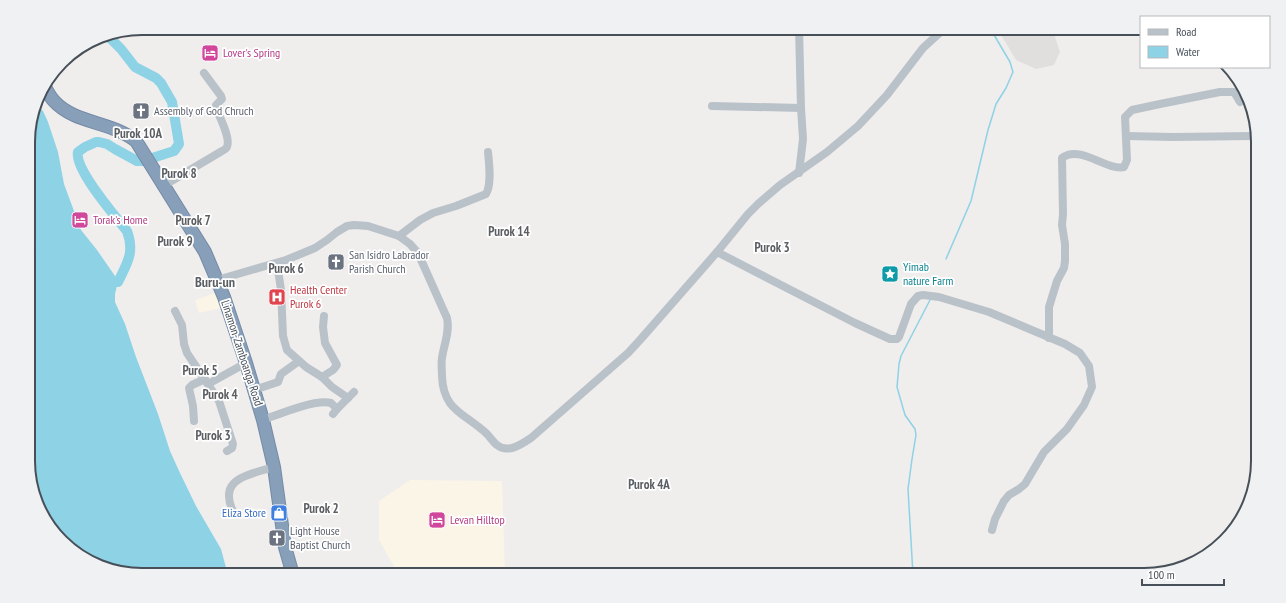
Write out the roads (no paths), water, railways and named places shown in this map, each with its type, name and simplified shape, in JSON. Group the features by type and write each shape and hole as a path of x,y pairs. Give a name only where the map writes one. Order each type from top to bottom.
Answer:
{"highway":[{"name":"Linamon-Zamboanga Road","path":"48,91 53,100 62,108 78,116 128,134 136,141 205,252 217,280 246,363 263,420 274,467 284,541 291,568"}],"street":[{"path":"799,35 803,139 799,173"},
{"path":"217,280 277,263 315,248 347,226 368,226 399,236 410,244 418,253 447,318 448,330 442,359 442,384 445,396 454,408 482,430 497,445 504,449 515,447 531,438 628,352 753,209 780,185 833,148 858,126 888,95 924,48 938,35"},
{"path":"163,186 227,147 228,142 226,134 216,108 216,104 222,99 204,73"},
{"path":"1049,338 1049,307 1057,281 1064,268 1065,261 1065,244 1062,226 1062,158 1065,155 1076,154 1088,156 1118,168 1124,167 1127,160 1125,116 1132,110 1220,92 1234,92 1240,102"},
{"path":"712,106 801,108"},
{"path":"1126,136 1251,136"},
{"path":"399,236 420,220 434,213 486,194 488,191 490,176 488,152"},
{"path":"717,252 848,320 893,340 899,337 911,304 916,297 920,295 939,297 989,312 1065,344 1080,354 1089,366 1092,387 1084,405 1067,429 1044,452 1025,484 1009,495 1004,501 995,519 992,530"},
{"path":"277,263 281,290 284,343 287,350 306,367 322,377 332,387 348,398"},
{"path":"175,311 182,325 184,344 188,353 219,401 231,438 232,446 227,451"},
{"path":"322,377 333,370 337,365 325,343 323,327 324,316"},
{"path":"254,390 278,382 281,374 299,361"},
{"path":"194,421 194,411 189,388 192,385 206,381 246,363"},
{"path":"263,420 304,406 319,403 329,402 335,412 354,392"},
{"path":"233,512 228,496 232,485 242,477 274,467"}],"water":[{"path":"41,109 48,122 58,152 64,184 81,230 97,250 118,282 115,302 125,324 170,451 196,506 221,549 226,568 142,568 121,566 88,554 66,537 49,515 43,502 36,475 35,461 35,135"}],"waterway":[{"path":"946,259 971,201 988,130 996,104 1006,88 1013,72 1010,62 994,35"},
{"path":"112,40 135,67 156,78 161,83 172,102 179,144 174,151 143,161 137,161 107,144 99,142 85,147 78,152 78,160 89,181 127,231 130,246 129,258 118,282"},
{"path":"913,568 908,489 916,435 915,429 905,415 897,387 901,356 930,300"}],"place":[{"name":"Lover's Spring","path":"210,53"},
{"name":"Assembly of God Chruch","path":"141,111"},
{"name":"Torak's Home","path":"80,220"},
{"name":"San Isidro Labrador Parish Church","path":"336,262"},
{"name":"Yimab nature Farm","path":"890,274"},
{"name":"Health Center Purok 6","path":"277,297"},
{"name":"Eliza Store","path":"279,513"},
{"name":"Levan Hilltop","path":"437,520"},
{"name":"Light House Baptist Church","path":"277,538"}],"district":[{"name":"Purok 10A","path":"138,133"},
{"name":"Purok 8","path":"179,173"},
{"name":"Purok 7","path":"193,220"},
{"name":"Purok 14","path":"509,231"},
{"name":"Purok 9","path":"175,241"},
{"name":"Purok 3","path":"772,247"},
{"name":"Purok 6","path":"286,268"},
{"name":"Buru-un","path":"215,282"},
{"name":"Purok 5","path":"200,370"},
{"name":"Purok 4","path":"220,394"},
{"name":"Purok 3","path":"213,435"},
{"name":"Purok 4A","path":"649,484"},
{"name":"Purok 2","path":"321,508"}]}
